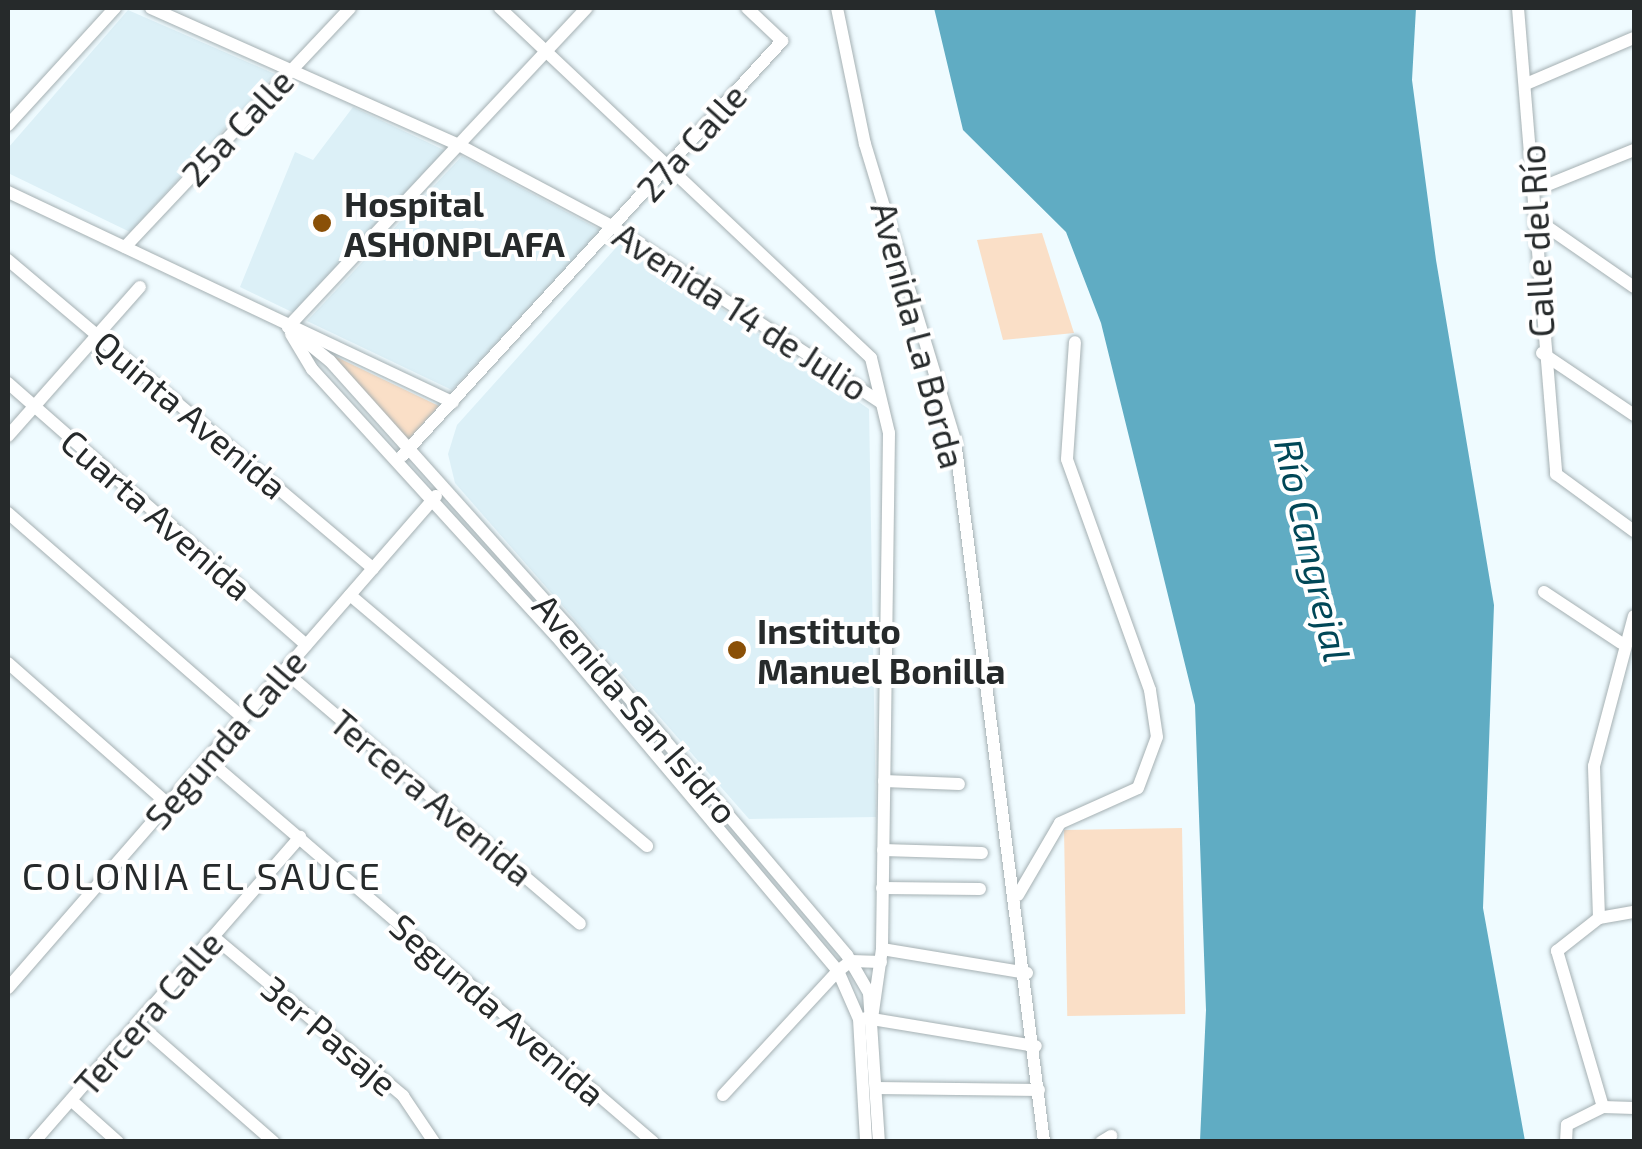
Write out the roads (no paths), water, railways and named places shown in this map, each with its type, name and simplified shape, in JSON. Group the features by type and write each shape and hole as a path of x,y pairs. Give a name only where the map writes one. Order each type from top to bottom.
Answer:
{"street":[{"path":"8,126 115,8"},
{"name":"Avenida 14 de Julio","path":"151,8 459,145 614,228 881,402 889,432 881,956 866,1018"},
{"name":"25a Calle","path":"125,247 350,8"},
{"path":"500,8 856,334 881,402"},
{"path":"288,327 587,8"},
{"name":"27a Calle","path":"396,462 782,41 746,8"},
{"name":"Avenida La Borda","path":"837,8 865,144 954,440 1027,973 1044,1142"},
{"name":"Calle del Río","path":"1518,8 1535,190 1542,352 1556,474 1634,531"},
{"path":"1526,84 1634,38"},
{"path":"1535,190 1634,150"},
{"name":"Avenida San Isidro","path":"8,192 452,402"},
{"path":"1536,219 1634,287"},
{"name":"Quinta Avenida","path":"8,260 373,568"},
{"path":"8,436 140,287"},
{"name":"Avenida San Isidro","path":"288,327 442,489 851,961 866,1018 876,1088 870,1132"},
{"name":"Avenida San Isidro","path":"288,327 312,369 432,501 838,971 866,1018 870,1132 879,1142"},
{"path":"1017,897 1060,823 1138,788 1157,737 1150,690 1067,459 1075,342"},
{"path":"1542,352 1634,416"},
{"name":"Cuarta Avenida","path":"8,383 306,645"},
{"name":"Segunda Calle","path":"8,988 442,489"},
{"path":"8,513 243,718"},
{"path":"1544,592 1622,642"},
{"path":"350,595 647,846"},
{"path":"1600,918 1594,766 1622,642 1634,616"},
{"path":"8,662 168,804"},
{"name":"Tercera Avenida","path":"284,671 580,924"},
{"name":"Segunda Avenida","path":"208,758 653,1142"},
{"path":"884,782 958,784"},
{"name":"Tercera Calle","path":"34,1142 300,837"},
{"path":"883,850 982,853"},
{"path":"882,888 980,888"},
{"path":"1603,1107 1556,966 1566,940 1600,918 1634,912"},
{"name":"3er Pasaje","path":"215,938 403,1096 434,1142"},
{"path":"722,1095 851,961 881,956 1027,973"},
{"path":"866,1018 1036,1046"},
{"path":"139,1024 274,1142"},
{"path":"876,1088 1040,1090"},
{"path":"71,1100 118,1142"},
{"path":"1566,1142 1568,1125 1603,1107 1634,1108"}],"water":[{"name":"Río Cangrejal","path":"934,8 1416,8 1412,80 1436,260 1494,605 1483,908 1525,1141 1200,1141 1206,1010 1195,705 1101,323 1066,232 963,130"}],"place":[{"name":"Hospital ASHONPLAFA","path":"322,223"},
{"name":"Instituto Manuel Bonilla","path":"737,650"}],"district":[{"name":"COLONIA EL SAUCE","path":"202,876"}]}
